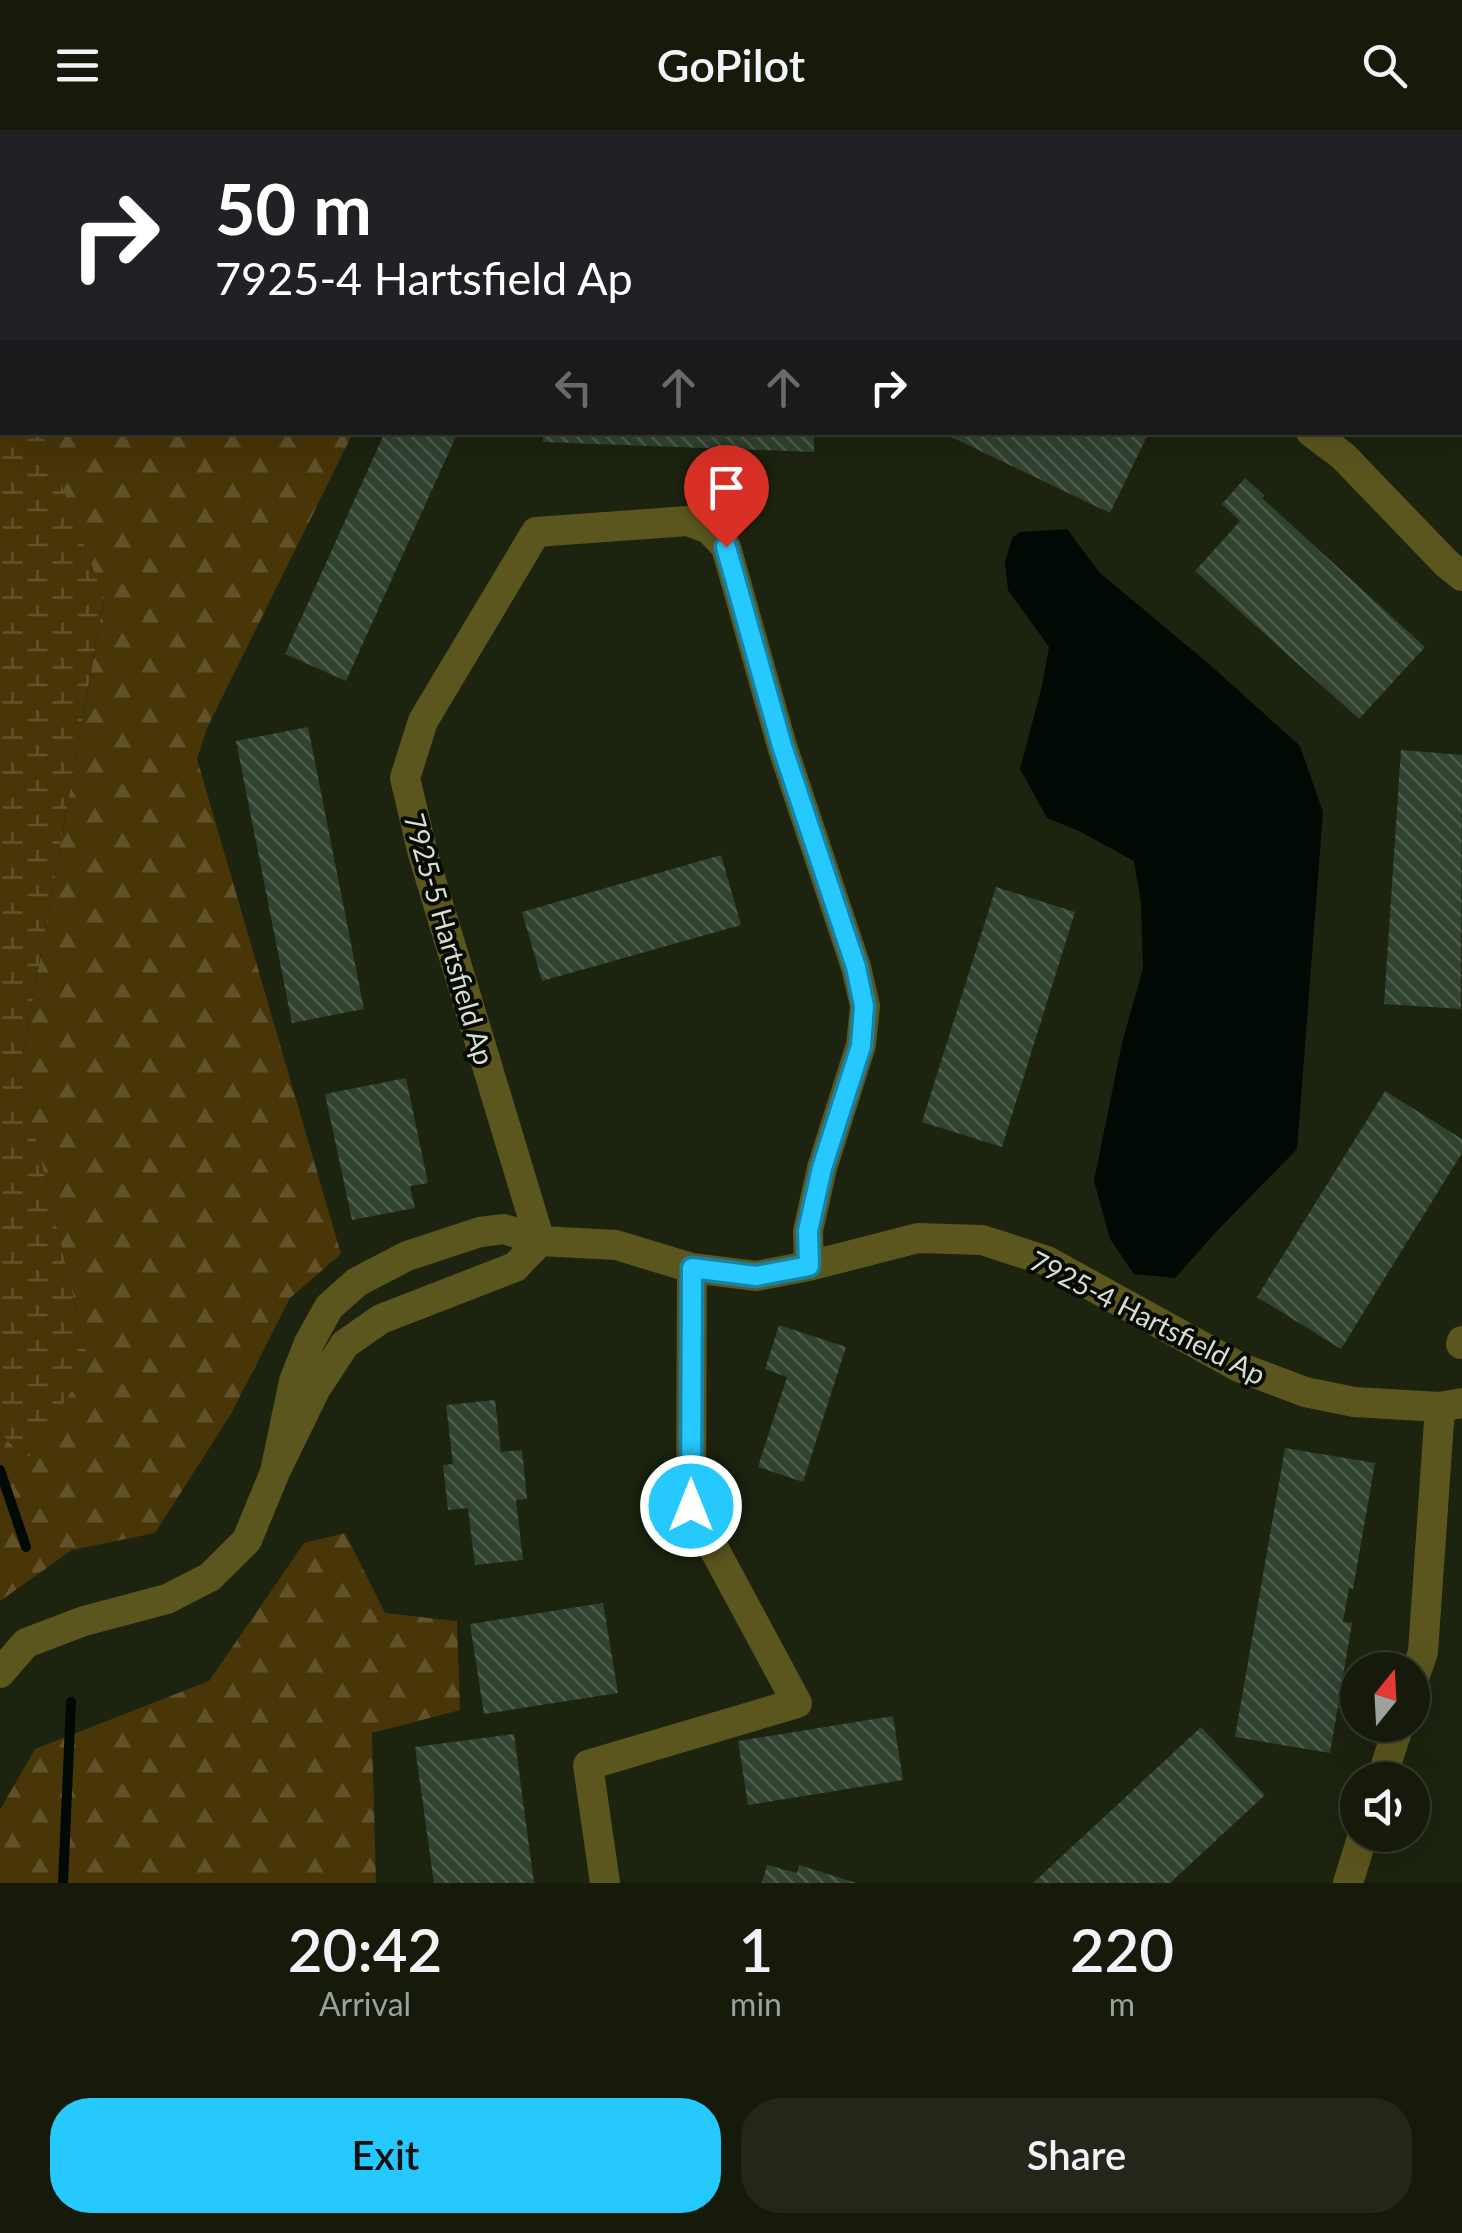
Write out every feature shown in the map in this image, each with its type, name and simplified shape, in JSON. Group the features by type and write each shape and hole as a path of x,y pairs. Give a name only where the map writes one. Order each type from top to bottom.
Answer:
{"street":[{"path":"1315,435 1344,456 1462,576"},
{"name":"7925-5 Hartsfield Ap","path":"540,1240 423,854 405,778 424,721 536,532 688,521 709,529 726,547 782,746 856,967 864,1006 861,1046 822,1168 808,1231 809,1266"},
{"name":"7925-4 Hartsfield Ap","path":"276,1472 294,1381 329,1307 356,1282 406,1256 480,1232 504,1229 540,1240 616,1246 692,1268 756,1276 918,1238 982,1240 1047,1261 1239,1367 1305,1392 1354,1402 1451,1405"},
{"path":"0,1673 26,1643 84,1620 167,1599 210,1577 248,1540 316,1388 345,1344 381,1319 515,1268 540,1240"},
{"path":"605,1883 588,1765 796,1703 691,1506 692,1268"},
{"path":"1423,1652 1451,1405"},
{"path":"1348,1883 1358,1852"}],"green space":[{"path":"0,435 43,435 104,598 20,1072 89,1364 26,1461 0,1432"},
{"path":"43,435 352,435 207,728 197,759 341,1254 290,1298 231,1414 155,1533 72,1550 0,1601 0,1432 25,1460 89,1364 20,1072 104,599"},
{"path":"345,1533 385,1613 457,1621 460,1710 372,1733 376,1883 0,1883 0,1810 35,1749 209,1681 304,1543"}],"shaded area":[{"path":"1067,529 1099,572 1300,746 1323,812 1297,1149 1175,1278 1134,1274 1110,1239 1094,1181 1122,1043 1143,968 1141,903 1134,861 1047,818 1020,769 1049,647 1008,590 1005,562 1012,538 1020,532"}],"building":[{"path":"384,435 457,435 346,681 285,654"},
{"path":"543,435 814,435 814,452 543,442"},
{"path":"947,435 1148,435 1110,513"},
{"path":"1245,478 1425,647 1359,719 1195,571 1240,521 1222,504"},
{"path":"308,727 364,1009 292,1023 236,741"},
{"path":"1401,750 1462,755 1461,1009 1384,1004"},
{"path":"721,855 741,925 542,981 522,912"},
{"path":"996,887 1075,912 1002,1147 922,1122"},
{"path":"406,1078 428,1183 410,1186 415,1208 352,1220 325,1094"},
{"path":"1385,1091 1462,1139 1462,1153 1341,1349 1257,1297"},
{"path":"779,1325 846,1347 803,1482 758,1467 787,1377 765,1369"},
{"path":"495,1400 501,1452 522,1450 527,1499 516,1500 523,1560 475,1565 468,1508 448,1510 443,1465 453,1464 446,1405"},
{"path":"1285,1448 1375,1463 1353,1589 1349,1588 1343,1622 1352,1623 1347,1652 1340,1652 1340,1694 1330,1753 1235,1737"},
{"path":"603,1603 618,1693 484,1714 470,1624"},
{"path":"893,1716 903,1780 748,1805 738,1741"},
{"path":"1201,1727 1265,1795 1170,1883 1033,1883"},
{"path":"514,1734 534,1883 434,1883 415,1747"},
{"path":"767,1865 797,1873 799,1865 856,1883 762,1883"}],"waterway":[{"path":"0,1470 26,1547"},
{"path":"63,1883 71,1702"}],"route":[{"path":"691,1506 692,1268 756,1276 809,1266 808,1231 822,1168 861,1046 864,1006 856,967 782,746 726,547"}]}
